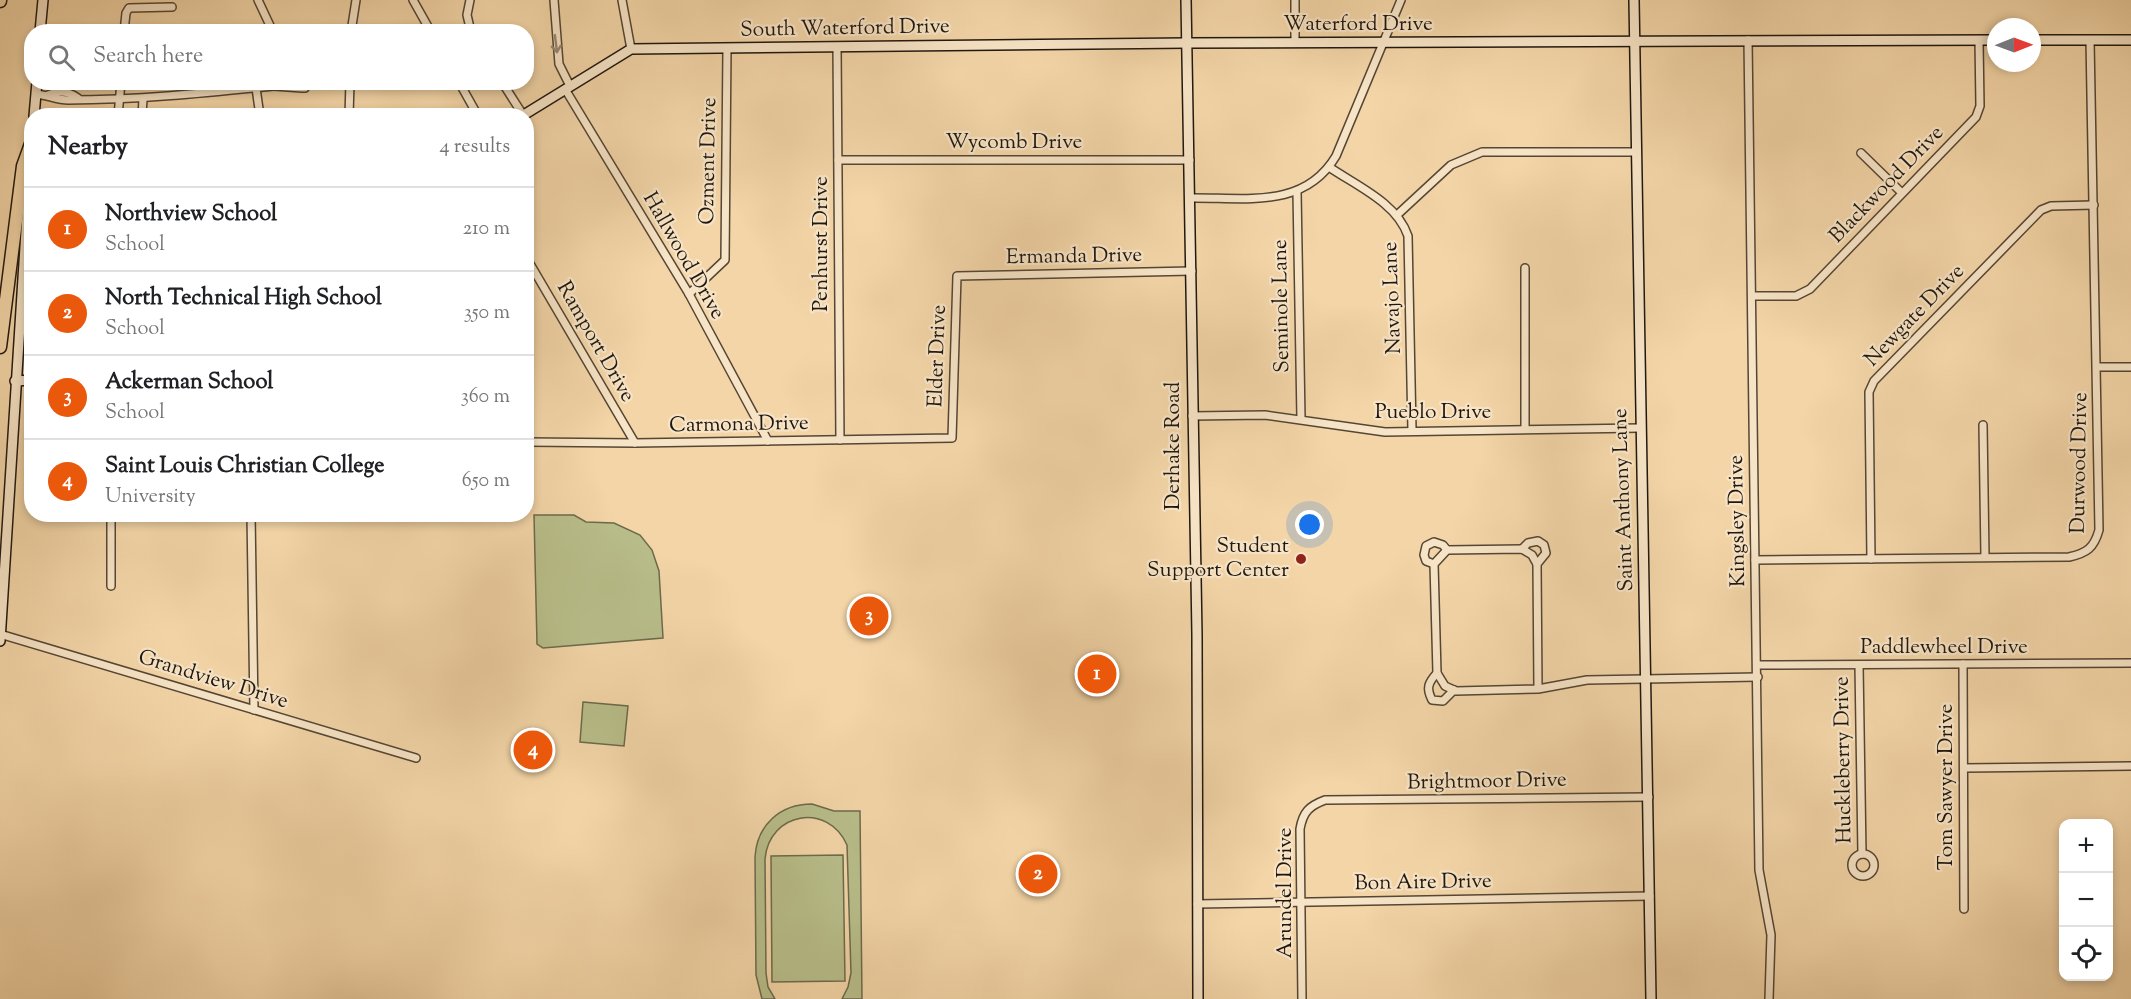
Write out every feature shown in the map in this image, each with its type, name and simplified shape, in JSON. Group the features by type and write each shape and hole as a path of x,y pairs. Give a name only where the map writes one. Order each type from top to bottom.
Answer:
{"highway":[{"path":"0,347 24,163"}],"street":[{"path":"41,24 43,0"},
{"path":"258,0 269,24"},
{"path":"352,24 356,0"},
{"path":"413,0 426,24"},
{"path":"469,24 467,15 470,0"},
{"name":"Hallwood Drive","path":"554,0 559,63 568,87 689,294 768,441"},
{"path":"534,108 631,49 622,0"},
{"name":"Derhake Road","path":"1186,0 1197,635 1198,999"},
{"path":"1295,0 1295,43"},
{"path":"1190,198 1279,196 1297,192 1321,177 1329,166 1401,0"},
{"name":"Saint Anthony Lane","path":"1634,0 1651,999"},
{"path":"125,24 129,8 172,7"},
{"name":"Kingsley Drive","path":"1748,40 1760,870 1771,935 1769,999"},
{"name":"Blackwood Drive","path":"1752,296 1796,296 1810,289 1976,117 1980,106 1979,40"},
{"name":"Waterford Drive","path":"1187,43 1987,40"},
{"path":"2041,40 2131,40"},
{"name":"Durwood Drive","path":"1755,560 2069,557 2085,554 2095,543 2099,530 2098,367 2090,40"},
{"name":"South Waterford Drive","path":"631,49 1187,43"},
{"name":"Penhurst Drive","path":"837,47 840,440"},
{"name":"Ozment Drive","path":"689,294 724,260 727,48"},
{"path":"35,108 36,90"},
{"path":"119,108 121,90"},
{"path":"36,94 69,100 78,98 120,101 235,90"},
{"path":"256,90 259,108"},
{"path":"349,108 350,90"},
{"path":"463,90 474,108"},
{"path":"507,90 518,108"},
{"path":"142,108 143,99"},
{"path":"1397,214 1451,165 1465,157 1482,152 1636,152"},
{"path":"1861,153 1902,193"},
{"name":"Wycomb Drive","path":"838,160 1190,160"},
{"name":"Navajo Lane","path":"1329,166 1397,214 1404,225 1410,249 1412,430"},
{"name":"Seminole Lane","path":"1297,192 1301,419"},
{"name":"Newgate Drive","path":"1871,559 1869,392 1875,381 2041,210 2051,206 2094,205"},
{"path":"0,641 24,257"},
{"path":"1525,268 1525,429"},
{"name":"Ramport Drive","path":"534,271 635,443"},
{"name":"Ermanda Drive","path":"957,276 1192,271"},
{"name":"Elder Drive","path":"952,438 957,276"},
{"path":"2098,367 2131,367"},
{"path":"15,381 24,380"},
{"name":"Pueblo Drive","path":"1192,416 1265,415 1385,432 1640,428"},
{"path":"1983,424 1985,557"},
{"name":"Carmona Drive","path":"534,442 635,443 952,438"},
{"path":"111,522 111,586"},
{"path":"251,522 254,710"},
{"path":"1434,564 1426,561 1424,555 1426,546 1434,542 1443,545 1447,550"},
{"path":"1522,549 1528,543 1538,542 1544,545 1546,553 1537,564"},
{"path":"1538,689 1537,564 1532,555 1522,549 1447,550 1434,564 1437,673 1445,686 1454,690 1538,689 1587,680 1758,677"},
{"name":"Grandview Drive","path":"0,634 416,758"},
{"name":"Paddlewheel Drive","path":"1757,665 2131,663"},
{"name":"Tom Sawyer Drive","path":"1963,664 1964,909"},
{"name":"Huckleberry Drive","path":"1859,665 1862,854"},
{"path":"1437,673 1429,681 1428,690 1432,700 1443,702 1454,690"},
{"path":"1964,768 2131,766"},
{"name":"Brightmoor Drive","path":"1325,800 1649,797"},
{"name":"Arundel Drive","path":"1302,999 1300,829 1303,814 1311,805 1325,800"},
{"name":"Bon Aire Drive","path":"1197,904 1650,896"}],"green space":[{"path":"534,515 574,515 586,522 614,523 640,535 652,550 659,571 663,638 543,648 537,644"},
{"path":"583,702 628,706 624,746 580,742"},
{"path":"812,804 834,811 860,811 862,999 842,999 851,973 847,845 838,831 827,822 814,818 800,818 777,831 769,843 765,859 766,973 768,987 775,999 762,999 756,975 755,857 757,846 765,826 780,812 800,805"},
{"path":"843,855 845,981 772,982 771,856"}],"place":[{"name":"Student Support Center","path":"1301,559"},
{"name":"Ackerman School","path":"869,616"},
{"name":"Northview School","path":"1097,674"},
{"name":"Saint Louis Christian College","path":"533,750"},
{"name":"North Technical High School","path":"1038,874"}]}
